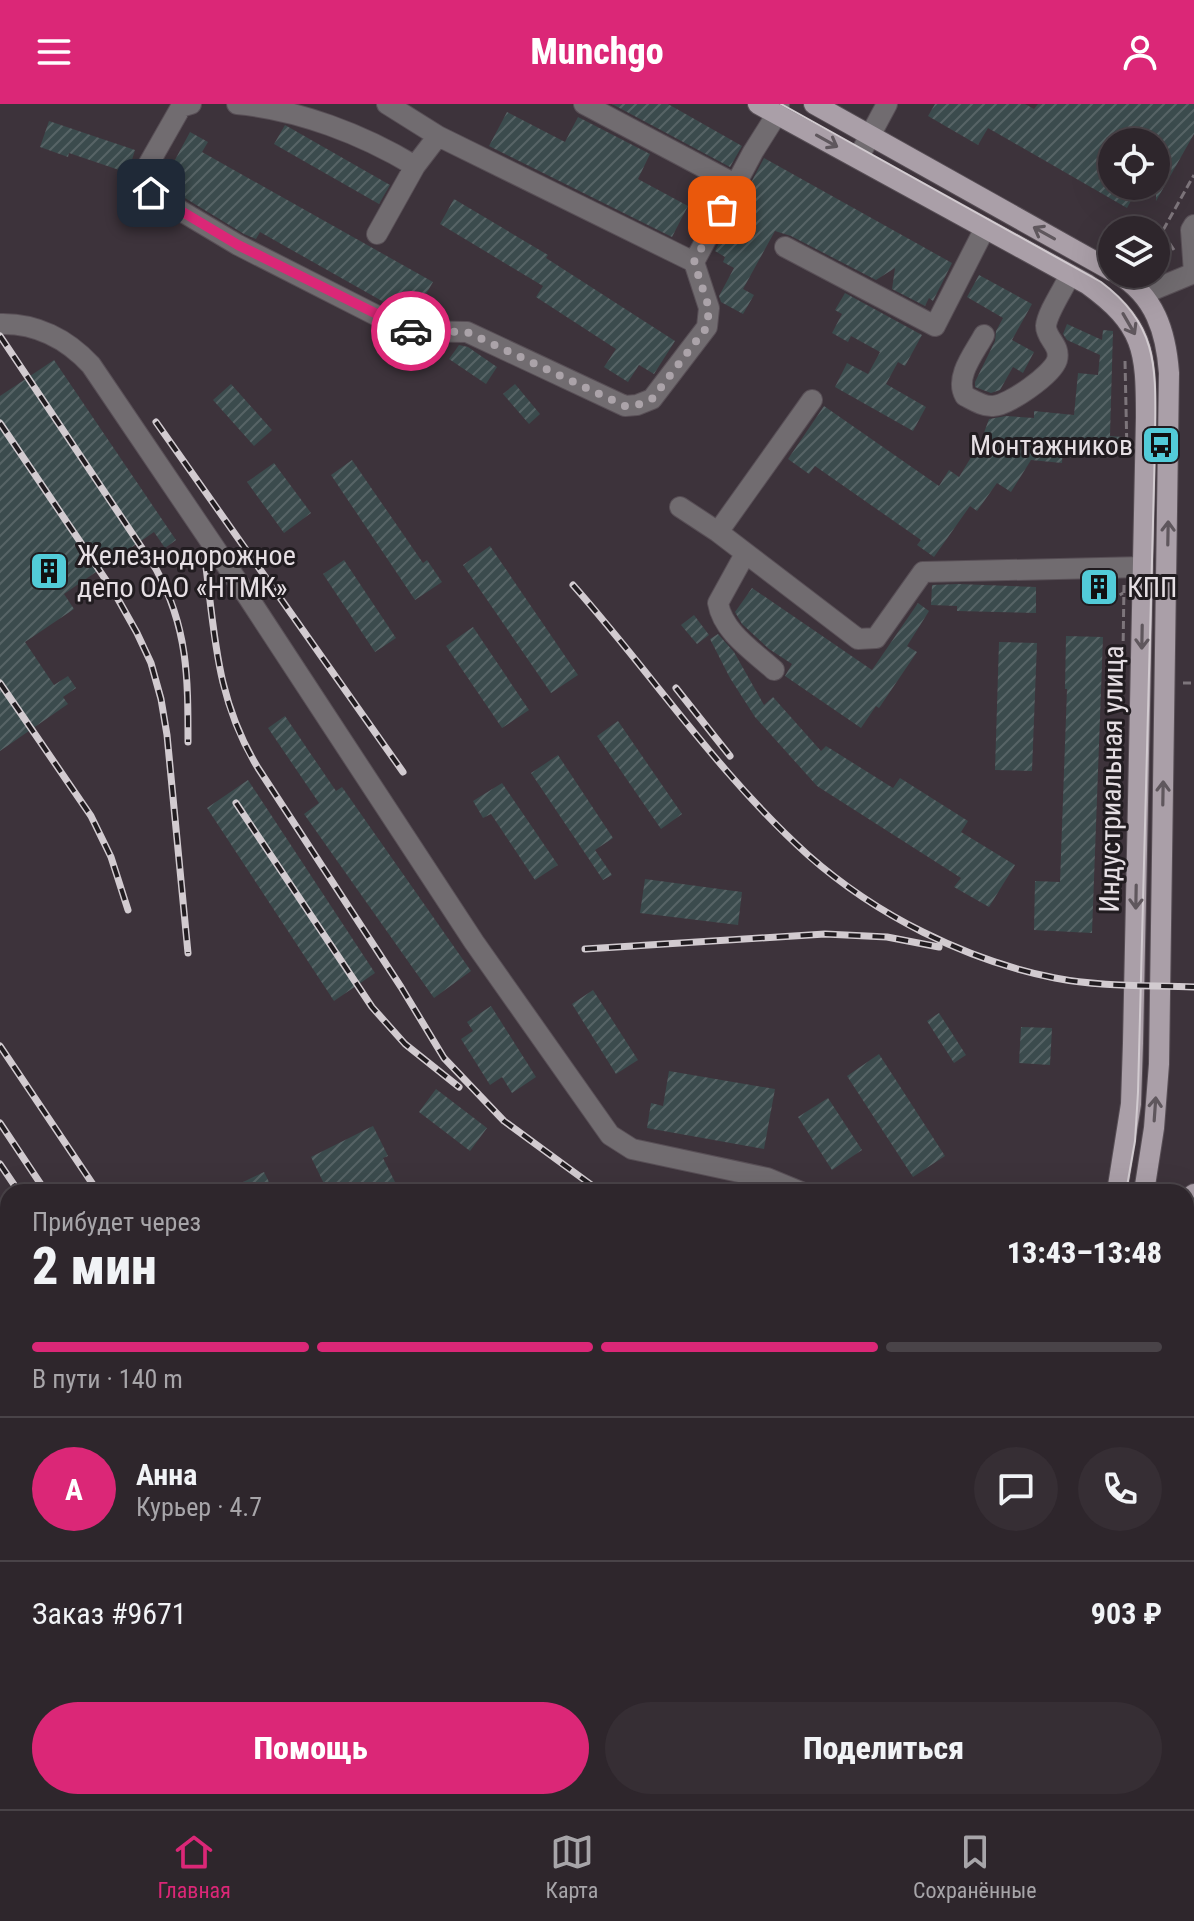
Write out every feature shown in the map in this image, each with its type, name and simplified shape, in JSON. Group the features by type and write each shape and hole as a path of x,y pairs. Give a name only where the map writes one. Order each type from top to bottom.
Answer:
{"main road":[{"name":"Индустриальная улица","path":"758,104 778,109 858,158 1070,275 1117,306 1132,326 1142,354 1146,394 1134,567 1131,1104 1119,1184"},
{"path":"814,104 845,113 870,135 1098,263"},
{"name":"Индустриальная улица","path":"1136,288 1155,312 1164,338 1169,392 1159,1053 1149,1184"}],"lane":[{"path":"191,104 181,107 144,172 151,193 238,245 407,331 467,332 625,406 652,399 707,327 709,308 694,262 438,136 402,108"},
{"path":"237,104 294,113 390,151 415,166"},
{"path":"584,104 735,184"},
{"path":"858,158 887,104"},
{"path":"694,262 778,109"},
{"path":"377,234 415,166 438,136"},
{"path":"1143,294 1194,273 1191,230 1194,225"},
{"path":"785,247 935,326 985,228"},
{"path":"984,335 963,375 961,388 965,396 992,407 1046,376 1056,363 1058,351 1047,333 1047,322 1070,275"},
{"path":"0,324 20,325 51,334 75,349 91,365 248,597 474,942 610,1135 632,1149 767,1178 782,1184"},
{"path":"718,532 812,400"},
{"path":"680,507 718,532 858,639 876,638 923,572 1134,567"},
{"path":"745,554 718,603 719,612 724,623 774,670"}],"path":[{"path":"1125,356 1127,465"},
{"path":"1124,656 1123,592 1134,567"},
{"path":"1110,590 1118,596 1123,592"},
{"path":"1183,683 1194,683"}],"building":[{"path":"612,104 668,104 742,146 730,167"},
{"path":"935,104 1025,104 1034,109 1038,104 1194,104 1194,134 1170,176 1170,128 1098,128 1098,191 988,128 978,145 928,116"},
{"path":"507,112 565,142 578,117 650,154 638,179 688,206 672,237 489,146"},
{"path":"49,121 135,150 128,173 69,153 68,157 40,147"},
{"path":"285,125 390,185 379,204 274,144"},
{"path":"190,132 208,142 202,152 433,282 412,318 260,232 256,239 244,234 162,184"},
{"path":"764,158 952,263 933,301 929,298 925,306 892,289 895,268 876,280 791,236 775,231 743,289 754,295 743,314 721,302 719,296 734,268 723,262 725,257 715,251"},
{"path":"454,199 548,255 546,258 675,341 654,374 639,365 628,382 604,367 616,349 536,297 543,286 440,224"},
{"path":"1113,200 1131,200 1127,208"},
{"path":"979,275 1032,304 1012,340 1034,352 1023,373 1013,367 1000,390 991,393 975,387 975,382 1003,318 967,297"},
{"path":"845,293 922,335 905,366 898,362 886,384 926,407 913,431 835,387 847,363 868,374 880,352 851,336 848,342 832,333 842,314 835,310"},
{"path":"1067,324 1102,340 1103,330 1113,331 1110,436 1123,437 1123,451 1109,451 1109,454 1063,447 1062,463 1031,460 1011,492 997,483 977,511 970,506 934,557 917,545 921,540 815,466 809,474 788,459 824,406 939,486 949,470 959,477 981,441 989,419 1006,416 1034,418 1034,411 1074,415 1078,373 1098,375 1100,355 1067,340 1063,334"},
{"path":"459,345 468,347 497,367 486,384 449,359"},
{"name":"Железнодорожное депо ОАО «НТМК»","path":"54,360 176,540 165,548 154,532 64,594 74,609 25,642 54,685 68,676 76,688 63,697 68,704 0,751 0,396"},
{"path":"231,384 272,430 254,446 213,400"},
{"path":"515,384 540,414 529,424 503,394"},
{"path":"352,460 423,563 427,560 442,582 415,600 331,475"},
{"path":"274,463 311,513 284,533 247,482"},
{"path":"490,546 578,675 551,693 463,565"},
{"path":"344,560 396,638 375,652 323,574"},
{"name":"КПП","path":"1094,581 1114,581 1105,589 1104,595 1091,594"},
{"path":"932,585 1036,587 1036,613 957,611 957,606 931,605"},
{"path":"752,588 872,670 918,603 929,611 907,646 917,652 879,708 876,706 861,728 785,676 792,664 769,649 742,624 735,612"},
{"path":"694,615 709,635 697,644 681,625"},
{"path":"473,627 529,710 502,728 446,646"},
{"path":"718,634 734,652 764,705 773,697 821,751 826,746 893,788 900,778 968,821 961,832 1015,865 989,907 954,887 961,878 817,786 755,717 710,639"},
{"path":"1066,636 1103,637 1092,933 1034,930 1035,881 1060,882"},
{"path":"999,642 1037,643 1032,771 995,770"},
{"path":"285,716 336,791 342,787 471,971 434,998 304,814 319,803 268,728"},
{"path":"618,721 682,814 661,829 597,736"},
{"path":"558,755 613,838 595,850 612,875 603,880 531,773"},
{"path":"248,780 375,973 334,1001 207,808"},
{"path":"502,783 558,865 535,880 491,814 483,818 473,801"},
{"path":"645,879 742,892 738,925 640,913"},
{"path":"593,990 638,1060 616,1074 572,1004"},
{"path":"491,1006 536,1077 512,1093 502,1077 490,1085 461,1039 473,1031 467,1022"},
{"path":"939,1013 966,1055 954,1063 927,1021"},
{"path":"1021,1027 1052,1028 1050,1065 1019,1063"},
{"path":"879,1054 945,1156 913,1177 847,1076"},
{"path":"669,1071 775,1089 764,1149 647,1128 651,1103 663,1106"},
{"path":"436,1089 487,1128 470,1151 419,1112"},
{"path":"828,1098 862,1150 832,1170 798,1117"},
{"path":"373,1126 388,1156 383,1158 396,1184 324,1184 311,1157"},
{"path":"264,1172 270,1184 242,1184"}],"tram line":[{"path":"781,104 1101,282 1136,317 1145,336 1154,375 1155,445 1138,1092 1135,1141 1127,1184"}],"railway":[{"path":"0,336 156,569 167,591 184,653 188,742"},
{"path":"156,422 403,772"},
{"path":"0,423 114,592 151,663 167,735 188,953"},
{"path":"205,559 225,692 233,717 258,768 444,1058 504,1121 590,1184"},
{"path":"573,585 745,792 834,877 892,916 988,960 1055,978 1090,983 1194,987"},
{"path":"0,683 91,816 111,857 128,910"},
{"path":"676,688 730,756"},
{"path":"236,803 372,1007 405,1044 459,1087"},
{"path":"585,949 825,934 887,937 939,947"},
{"path":"0,1046 93,1184"},
{"path":"0,1123 41,1184"},
{"path":"0,1164 14,1184"}],"way so far":[{"path":"411,331 467,332 625,406 637,405 652,399 707,327 709,308 694,262 722,210"}],"place":[{"name":"Монтажников","path":"1161,445"},
{"name":"Железнодорожное депо ОАО «НТМК»","path":"49,571"},
{"name":"КПП","path":"1099,587"}],"route":[{"path":"151,193 238,245 411,331"}]}
